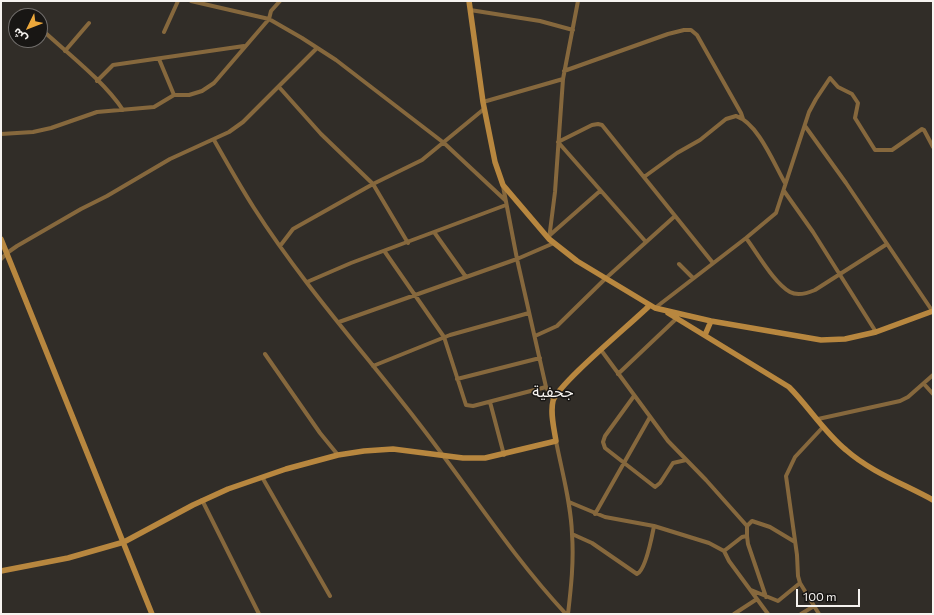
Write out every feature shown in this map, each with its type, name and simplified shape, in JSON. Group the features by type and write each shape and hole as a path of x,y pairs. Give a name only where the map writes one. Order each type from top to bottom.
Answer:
{"street":[{"path":"164,32 178,1"},
{"path":"191,1 270,19 336,60 444,143 506,202"},
{"path":"1,134 34,132 97,112 154,107 174,95 190,96 209,87 270,19 271,11 280,1"},
{"path":"469,1 484,109 495,162 503,185 517,259 546,387 554,399"},
{"path":"551,239 563,79 578,1"},
{"path":"470,10 532,20 572,30"},
{"path":"65,51 88,22"},
{"path":"564,71 668,34 691,30 697,36 733,98 743,119 756,132 785,183"},
{"path":"48,35 118,101 123,110"},
{"path":"97,81 113,65 245,46"},
{"path":"1,259 7,253 170,159 214,140 243,122 317,48"},
{"path":"159,59 174,95"},
{"path":"567,614 573,563 572,534 569,502 556,441 553,417 554,399 562,388 601,350 652,307 693,278 775,215 805,126 816,99 830,78 838,87 852,94 858,103 855,118 876,150 892,150 922,129 933,147"},
{"path":"483,102 563,79"},
{"path":"279,87 321,134 373,184 408,243"},
{"path":"280,246 293,229 373,184 417,163 444,143 484,109"},
{"path":"644,177 677,153 700,140 726,119 736,116 743,119"},
{"path":"558,142 592,125 600,124 713,263"},
{"path":"503,185 551,239 605,279 652,307 662,310 711,321 821,340 845,339 876,332 933,311 846,183 805,126"},
{"path":"214,140 254,208 306,282 339,322 442,455 471,496 525,566 567,614"},
{"path":"558,142 646,242"},
{"path":"339,322 517,259 551,239 600,191"},
{"path":"784,191 876,332"},
{"path":"306,282 351,263 408,243 506,202"},
{"path":"535,336 557,326 605,279 675,216"},
{"path":"434,232 466,277"},
{"path":"746,238 780,283 791,292 810,292 887,244"},
{"path":"1,239 152,614"},
{"path":"385,252 444,337 466,406 490,402 546,387"},
{"path":"679,264 693,278"},
{"path":"662,310 788,387 803,401 823,427 841,446 857,458 933,500"},
{"path":"373,366 444,337 529,313"},
{"path":"618,374 676,319"},
{"path":"705,335 711,321"},
{"path":"601,350 675,450 706,480 747,526 748,544 766,597"},
{"path":"265,354 320,433 338,455"},
{"path":"457,380 540,358"},
{"path":"818,419 900,401 924,384 933,375"},
{"path":"924,384 933,394"},
{"path":"634,396 614,421 603,442 605,448 655,487 660,483 673,463 686,460"},
{"path":"490,402 504,455"},
{"path":"595,514 650,418"},
{"path":"819,614 800,583 796,542 787,490 787,472 803,447 823,427"},
{"path":"1,571 68,558 124,542 202,500 228,489 262,477 338,455 364,451 394,449 476,459 504,455 556,441"},
{"path":"262,477 330,596"},
{"path":"202,500 259,614"},
{"path":"569,502 595,514 616,520 654,526 709,543 724,551 729,561 768,614"},
{"path":"747,526 750,522 754,521 770,527 796,542"},
{"path":"572,534 588,540 637,574 641,572 648,552 654,526"},
{"path":"724,551 742,537 747,536"},
{"path":"751,590 778,601 800,583"},
{"path":"734,614 757,599"},
{"path":"801,614 814,606"}],"district":[{"name":"جحفية","path":"553,392"}]}
